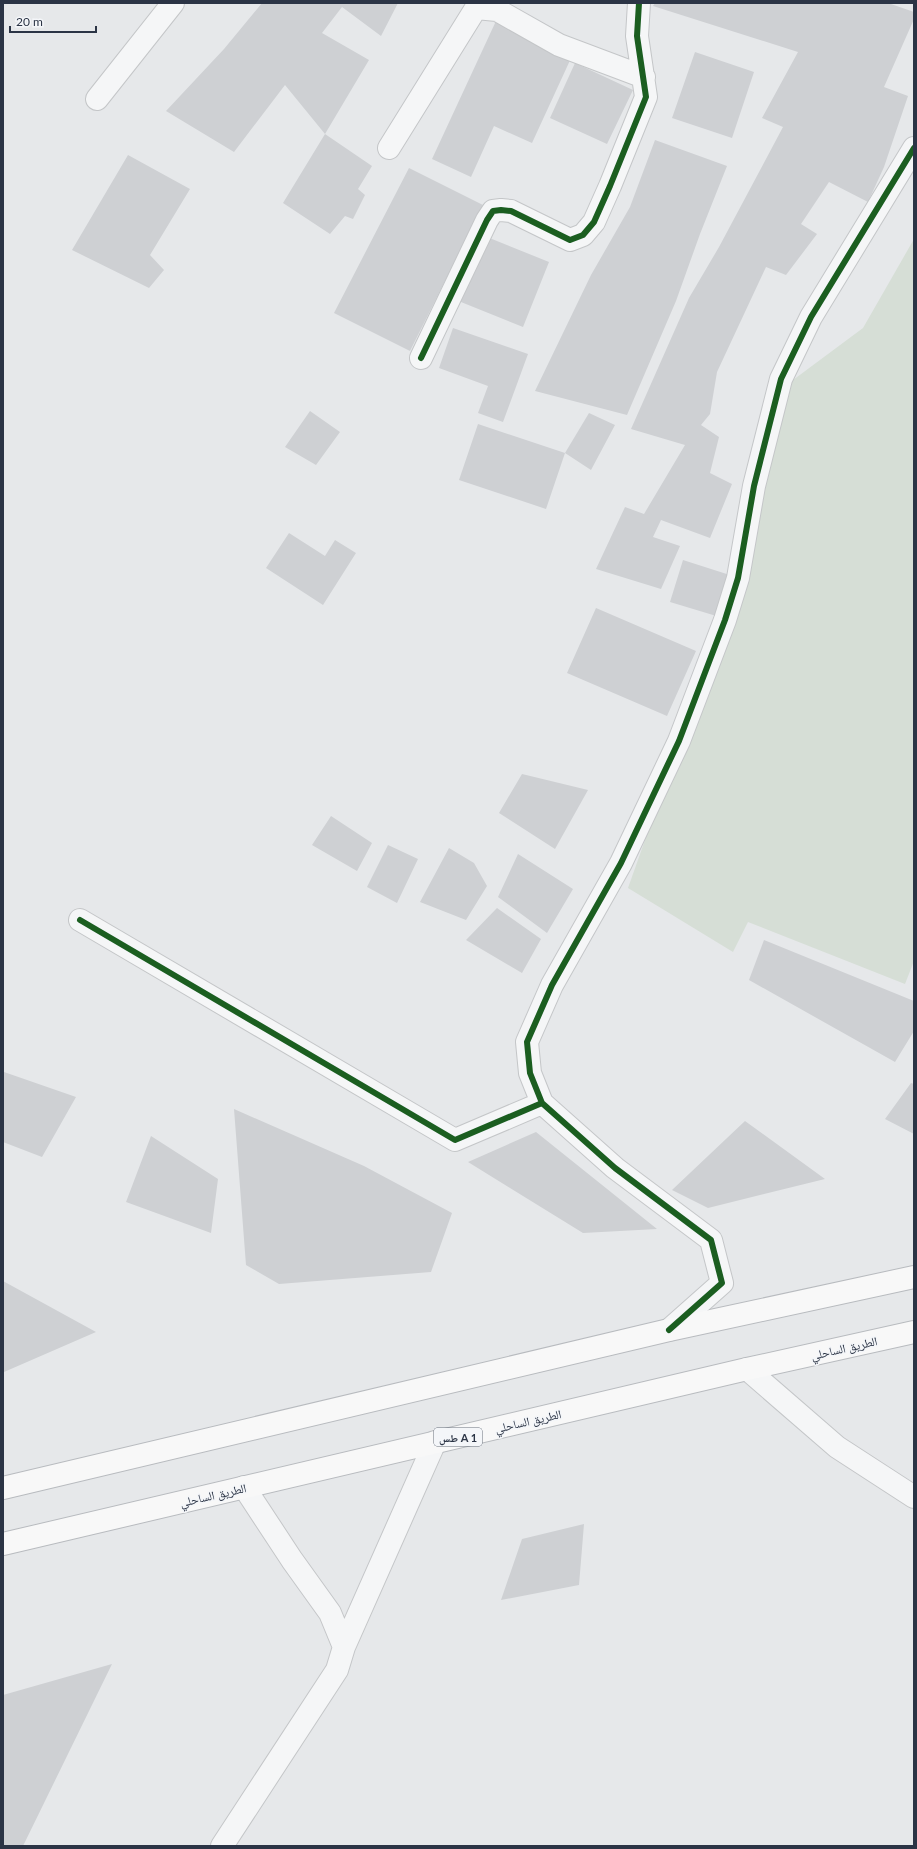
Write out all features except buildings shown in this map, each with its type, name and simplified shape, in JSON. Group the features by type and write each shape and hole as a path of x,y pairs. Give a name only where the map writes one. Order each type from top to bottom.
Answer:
{"highway":[{"path":"3,1488 669,1330 914,1277"},
{"name":"الطريق الساحلي","path":"3,1544 746,1369 914,1332"}],"street":[{"path":"97,99 173,3"},
{"path":"421,358 487,220 493,211 501,210 511,212 570,240 583,235 594,222 646,97 637,36 639,3"},
{"path":"388,148 476,8 497,10 559,45 644,77"},
{"path":"669,1330 722,1283 711,1240 615,1168 542,1103 530,1073 527,1042 552,985 621,863 679,742 725,620 738,578 754,486 780,379 811,317 914,148"},
{"path":"80,920 455,1140 542,1103"},
{"path":"746,1369 837,1447 914,1497"},
{"path":"222,1846 337,1670 344,1647 435,1442"},
{"path":"244,1487 292,1560 330,1613 344,1647"}],"shaded area":[{"path":"914,239 914,961 905,984 748,922 733,952 628,888 732,595 789,383 863,328"}],"cycle path":[{"path":"421,358 487,220 493,211 511,211 570,240 583,235 594,222 646,97 637,36 639,3"},
{"path":"669,1330 722,1283 711,1240 615,1168 542,1103 530,1073 527,1042 552,985 621,863 679,741 725,620 738,578 754,486 781,379 811,317 914,148"},
{"path":"80,920 455,1140 542,1103"}]}
